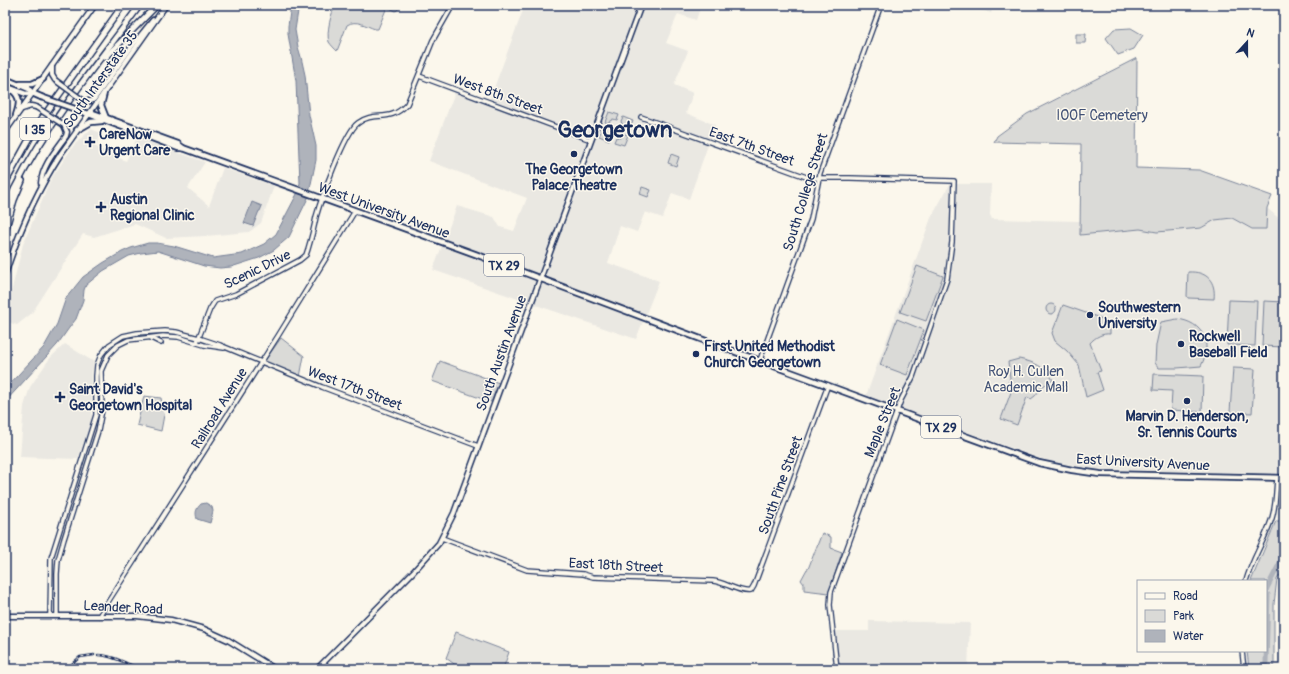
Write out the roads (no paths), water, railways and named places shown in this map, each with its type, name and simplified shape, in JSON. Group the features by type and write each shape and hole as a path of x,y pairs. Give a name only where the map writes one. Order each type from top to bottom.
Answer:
{"highway":[{"path":"71,78 100,31 119,5"},
{"name":"I 35","path":"5,183 36,127 123,5"},
{"name":"I 35","path":"5,209 22,173 45,136 140,5"},
{"path":"96,66 158,5"},
{"path":"5,231 18,190 45,136"}],"main road":[{"path":"5,132 95,5"},
{"path":"52,65 52,75 55,80 84,101 94,99 132,46 166,5"},
{"name":"South Interstate 35","path":"5,275 20,231 40,186 77,130 166,5"},
{"name":"South Austin Avenue","path":"317,669 413,572 442,538 454,513 641,5"},
{"name":"West University Avenue","path":"5,79 29,89 32,93 42,97 89,114 93,113 106,120 178,144 183,148 577,292"},
{"path":"13,83 30,84 43,79"},
{"path":"6,86 19,97 17,113"},
{"name":"West University Avenue","path":"6,86 26,94 32,93"},
{"path":"77,130 91,122 106,120 102,105 104,93"},
{"path":"17,113 25,107 36,107 64,125 67,132 66,136 55,150 41,174 40,186"},
{"name":"East University Avenue","path":"577,292 1039,463 1100,474 1284,478"},
{"name":"Leander Road","path":"5,616 57,615 152,617 187,624 228,640 276,669"}],"street":[{"name":"Scenic Drive","path":"198,340 210,309 215,301 236,294 304,257 339,155 353,127 366,118 386,117 402,109 410,100 433,40 453,5"},
{"path":"872,5 881,6"},
{"name":"South College Street","path":"760,360 811,219 819,177 828,149 881,6"},
{"name":"West 8th Street","path":"419,76 591,140"},
{"name":"East 7th Street","path":"641,117 809,178 815,179 819,177 954,181"},
{"name":"Maple Street","path":"837,669 830,605 831,592 901,400 913,377 947,278 952,242 954,181"},
{"name":"Railroad Avenue","path":"99,616 299,303 355,211"},
{"path":"50,615 51,558 92,429 96,409 97,365 101,355 114,341 128,334 165,331 176,332 198,340"},
{"path":"57,615 58,560 98,431 102,410 101,371 108,355 115,347 133,338 163,336 198,340"},
{"path":"148,337 154,338 161,343"},
{"name":"West 17th Street","path":"198,340 225,348 478,446"},
{"name":"South Pine Street","path":"751,591 828,385"},
{"path":"96,409 102,410"},
{"path":"92,429 98,431"},
{"path":"83,457 89,459"},
{"path":"1246,580 1252,562 1272,518 1276,497 1277,478"},
{"path":"73,487 80,489"},
{"path":"60,529 66,531"},
{"name":"East 18th Street","path":"442,538 532,572 583,574 593,577 713,581 720,582 746,592 751,591"},
{"path":"51,558 58,560"},
{"path":"1242,652 1244,669"}],"water":[{"path":"291,5 299,5 295,30 305,75 309,115 316,146 316,160 308,198 289,237 274,250 259,258 231,267 220,268 204,266 158,251 129,256 103,271 86,285 83,300 76,319 57,345 5,402 5,389 44,347 57,324 66,298 83,277 103,263 131,248 148,243 174,246 213,258 242,254 264,244 276,234 297,194 300,183 296,81 288,34"},
{"path":"252,202 262,206 253,226 244,223"},
{"path":"206,503 212,507 213,511 210,523 197,519 196,517 198,507 201,504"}],"waterway":[{"path":"1267,588 1284,555"},
{"path":"1267,594 1267,628"},
{"path":"1265,669 1266,652"}],"railway":[{"path":"72,664 80,657 94,655"},
{"path":"98,655 114,658 140,669"}],"place":[{"name":"CareNow Urgent Care","path":"90,142"},
{"name":"The Georgetown Palace Theatre","path":"574,154"},
{"name":"Austin Regional Clinic","path":"101,207"},
{"name":"Southwestern University","path":"1090,315"},
{"name":"Rockwell Baseball Field","path":"1181,344"},
{"name":"First United Methodist Church Georgetown","path":"696,354"},
{"name":"Saint David's Georgetown Hospital","path":"60,397"},
{"name":"Marvin D. Henderson, Sr. Tennis Courts","path":"1187,401"}],"district":[{"name":"Georgetown","path":"615,129"}],"park label":[{"name":"IOOF Cemetery","path":"1102,115"},
{"name":"Roy H. Cullen Academic Mall","path":"1026,380"}]}
